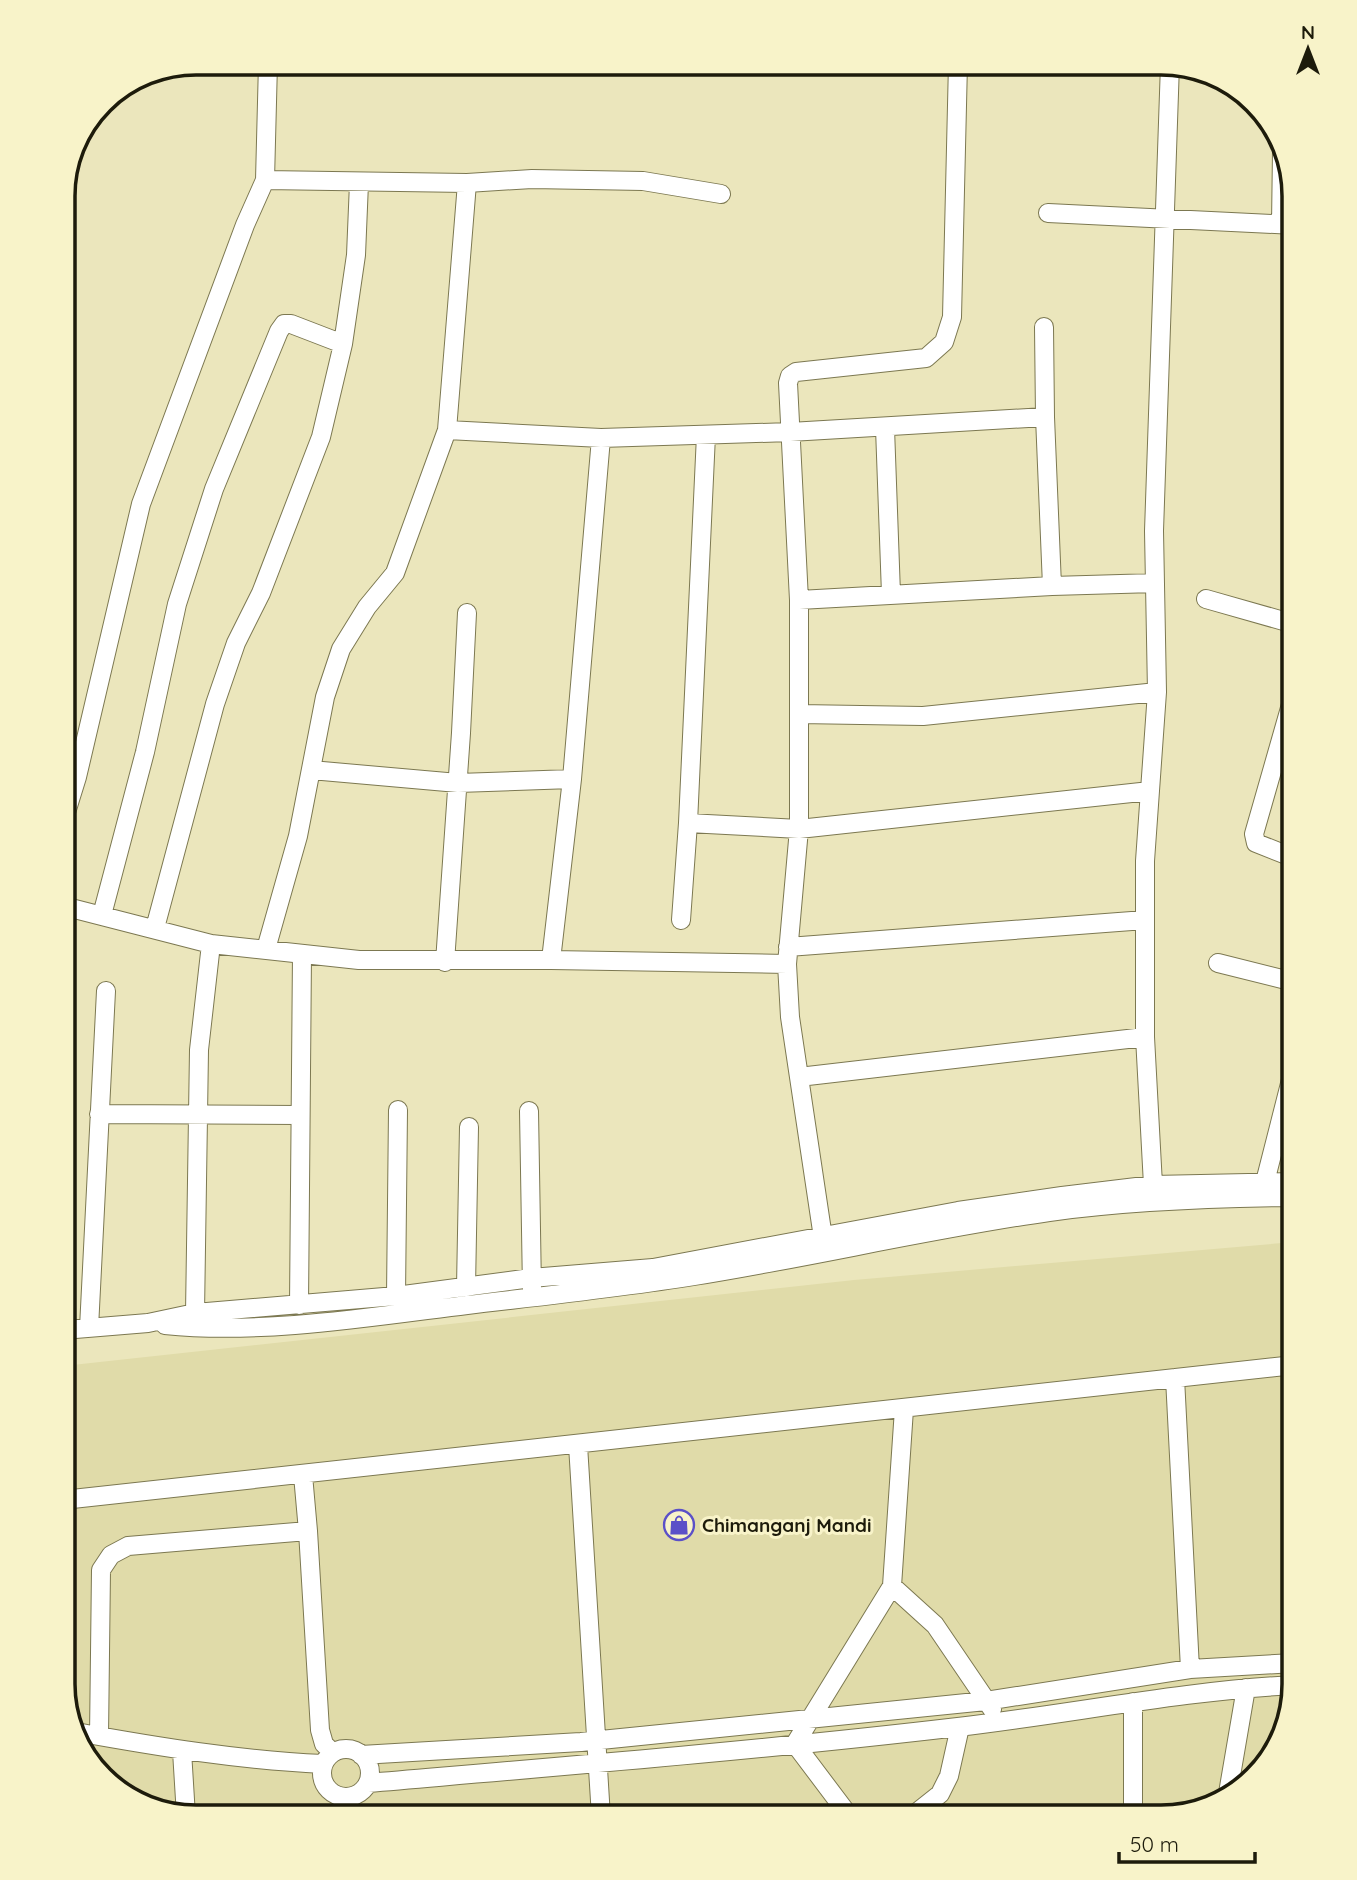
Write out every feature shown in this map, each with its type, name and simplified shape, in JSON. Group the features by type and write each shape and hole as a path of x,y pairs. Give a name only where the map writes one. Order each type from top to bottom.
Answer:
{"street":[{"path":"76,782 141,504 265,180 268,75"},
{"path":"824,1243 790,1017 788,956 799,829 799,600 788,383 790,376 796,372 926,358 944,342 951,317 958,76"},
{"path":"1153,1185 1145,1037 1145,920 1157,692 1154,531 1170,76"},
{"path":"265,180 359,183 467,183 532,179 643,181 721,194"},
{"path":"155,928 215,704 236,643 261,593 321,437 343,344 355,255 359,183"},
{"path":"266,949 298,836 325,697 341,649 367,607 395,573 447,430 467,183"},
{"path":"1048,213 1282,225"},
{"path":"102,915 145,752 177,604 214,489 279,331 284,324 290,324 343,344"},
{"path":"1044,327 1052,586"},
{"path":"447,430 601,438 885,428 1045,417"},
{"path":"885,428 891,594"},
{"path":"681,920 706,435"},
{"path":"551,960 572,779 601,438"},
{"path":"799,600 1155,583"},
{"path":"1206,599 1282,621"},
{"path":"445,962 467,612"},
{"path":"799,713 923,716 1157,692"},
{"path":"1282,736 1254,834 1256,843 1282,854"},
{"path":"311,770 458,783 572,779"},
{"path":"688,823 799,829 1150,791"},
{"path":"76,909 211,944 359,960 445,962 788,956 1145,920"},
{"path":"195,1313 199,1050 211,944"},
{"path":"299,1305 302,954"},
{"path":"1218,962 1282,979"},
{"path":"89,1328 106,992"},
{"path":"799,1077 1145,1037"},
{"path":"396,1296 398,1110"},
{"path":"529,1111 533,1297"},
{"path":"99,1114 300,1115"},
{"path":"1265,1182 1282,1115"},
{"path":"466,1287 469,1127"},
{"path":"148,1323 191,1328 287,1325 533,1297 695,1276 958,1211 1153,1185 1282,1182"},
{"path":"75,1329 148,1323 195,1313 396,1296 531,1278 653,1268 1052,1212 1179,1200 1282,1197"},
{"path":"75,1499 1282,1366"},
{"path":"1175,1378 1190,1670"},
{"path":"795,1744 892,1586 904,1409"},
{"path":"578,1445 600,1804"},
{"path":"303,1475 320,1730 328,1758 322,1779 325,1786 336,1796 344,1798 358,1794 368,1783 369,1768 361,1755"},
{"path":"99,1736 101,1570 111,1555 128,1546 308,1531"},
{"path":"892,1586 934,1625 1000,1721"},
{"path":"86,1734 183,1751 267,1761 328,1758 348,1749 361,1755 596,1741 986,1701 1190,1670 1282,1664"},
{"path":"368,1783 960,1727 1133,1702 1282,1686"},
{"path":"1230,1784 1245,1688"},
{"path":"1133,1702 1133,1805"},
{"path":"926,1805 940,1794 949,1776 960,1727"},
{"path":"795,1744 841,1805"},
{"path":"183,1751 185,1804"},
{"path":"344,1798 345,1804"}],"shaded area":[{"name":"Chimanganj Mandi","path":"1282,1243 1281,1700 1273,1730 1266,1744 1257,1758 1235,1780 1207,1796 1161,1805 188,1804 165,1801 136,1789 122,1780 100,1758 91,1744 79,1715 75,1684 75,1365 854,1280"}],"place":[{"name":"Chimanganj Mandi","path":"679,1525"}]}
